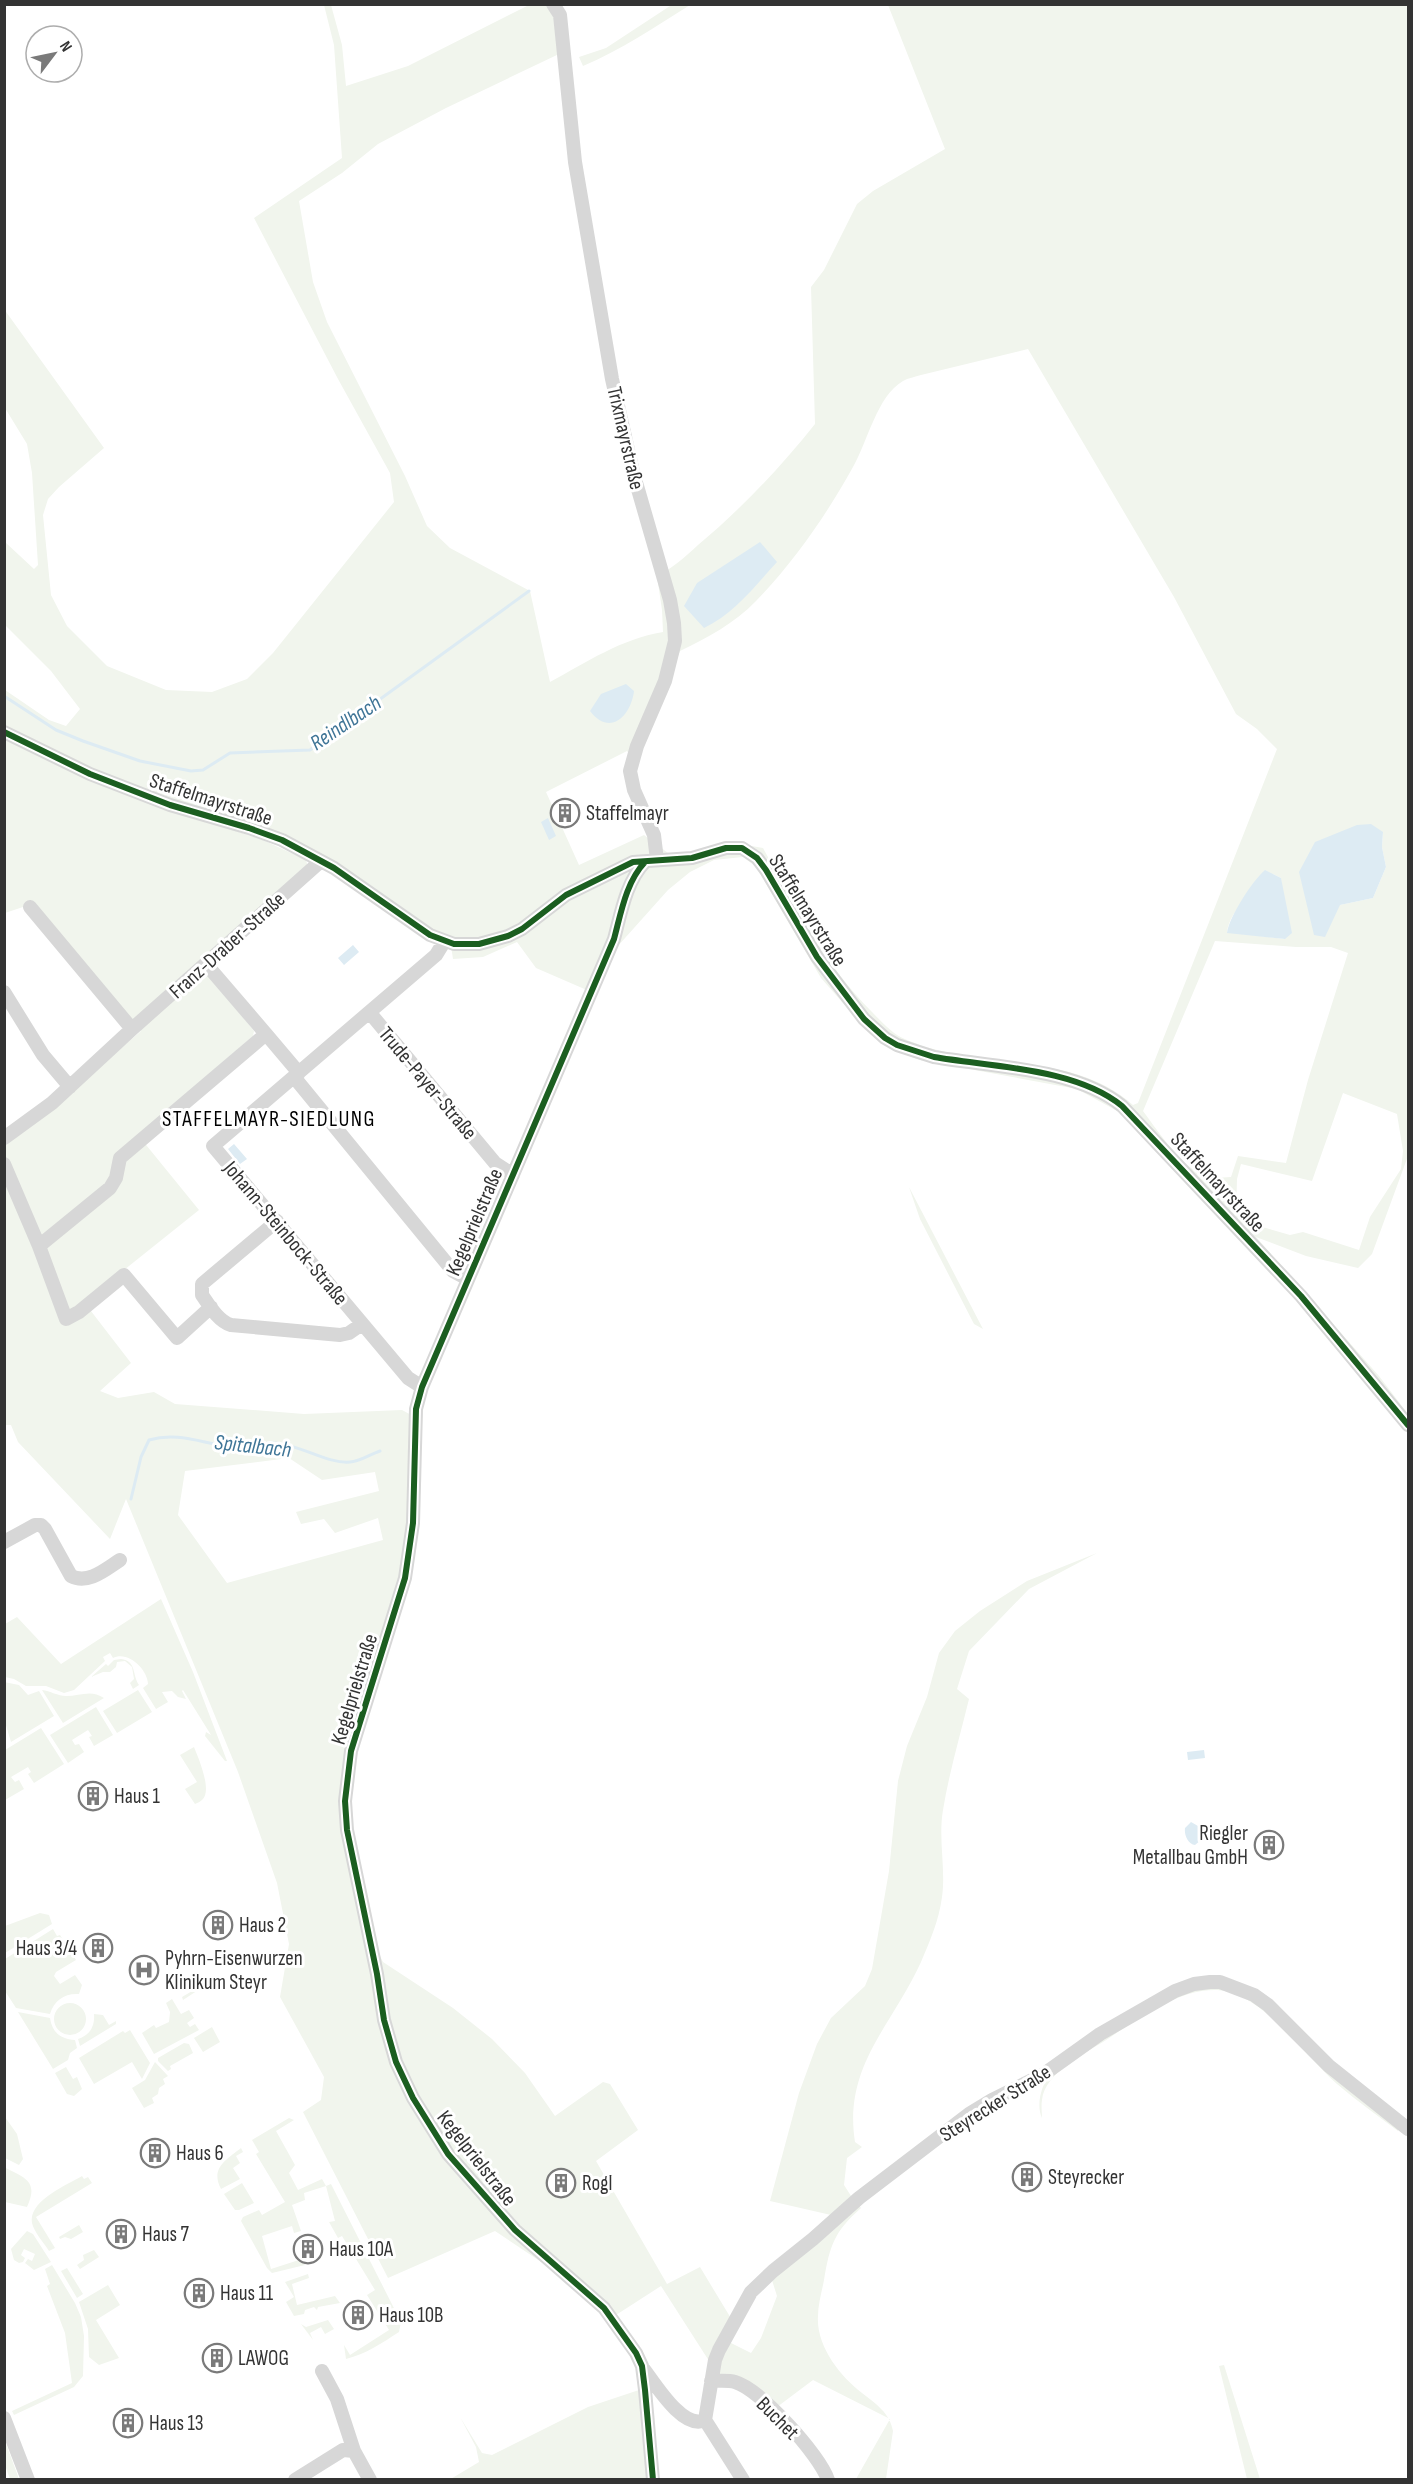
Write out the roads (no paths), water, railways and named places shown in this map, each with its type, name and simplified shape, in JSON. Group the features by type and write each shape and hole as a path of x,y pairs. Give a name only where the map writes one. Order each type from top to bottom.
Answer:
{"street":[{"name":"Trixmayrstraße","path":"559,8 575,162 612,380 633,472 670,600 674,623 675,640 668,670 630,771 634,790 654,835 651,861"},
{"name":"Staffelmayrstraße","path":"4,732 90,774 170,805 282,840 321,861 430,935 444,942 466,945 494,941 508,936 566,895 623,865 692,858 735,847 750,852 766,870 832,979 868,1024 885,1038 897,1045 934,1057 1065,1078 1094,1087 1110,1096 1136,1120 1301,1296 1408,1425"},
{"name":"Franz-Draber-Straße","path":"4,1138 52,1103 321,861"},
{"name":"Kegelprielstraße","path":"651,861 637,871 625,898 614,939 422,1388 416,1408 413,1523 405,1578 351,1751 345,1801 347,1830 375,1963 384,2020 396,2062 430,2129 448,2154 515,2230 604,2307 627,2339 642,2366 653,2480"},
{"path":"600,878 615,879 625,898"},
{"path":"30,907 132,1029"},
{"name":"Johann-Steinbock-Straße","path":"422,1388 408,1378 213,1146 436,955 444,942"},
{"path":"206,964 266,1034 296,1075 453,1271 468,1279"},
{"path":"4,992 43,1055 69,1087"},
{"name":"Trude-Payer-Straße","path":"370,1013 495,1163 513,1175"},
{"path":"39,1246 110,1188 116,1178 120,1158 266,1034"},
{"path":"4,1164 39,1246 66,1319 80,1312 124,1275 177,1338 211,1307"},
{"path":"277,1221 202,1284 202,1295 211,1307 225,1323 231,1325 340,1335 349,1333 362,1324"},
{"path":"4,1542 35,1525 41,1525 71,1576 76,1579 95,1575 120,1560"},
{"name":"Steyrecker Straße","path":"705,2420 719,2350 751,2292 773,2271 859,2198 992,2100 1044,2074 1133,2014 1184,1987 1203,1982 1220,1982 1254,1995 1268,2005 1329,2066 1408,2129"},
{"path":"642,2366 678,2412 696,2422 705,2420 743,2480"},
{"path":"322,2371 337,2399 354,2451 370,2480"},
{"name":"Buchet","path":"711,2381 735,2382 765,2401 780,2415 819,2463 828,2480"},
{"path":"4,2418 27,2480"},
{"path":"295,2480 343,2450 354,2451"}],"waterway":[{"name":"Reindlbach","path":"4,696 56,730 83,741 140,761 191,771 203,770 230,753 310,750 529,591"},
{"name":"Spitalbach","path":"131,1499 141,1457 149,1440 171,1437 241,1447 268,1443 283,1444 341,1462 357,1461 380,1451"}],"place":[{"name":"Staffelmayr","path":"565,813"},
{"name":"Haus 1","path":"93,1796"},
{"name":"Riegler Metallbau GmbH","path":"1269,1845"},
{"name":"Haus 2","path":"218,1925"},
{"name":"Haus 3/4","path":"98,1948"},
{"name":"Pyhrn-Eisenwurzen Klinikum Steyr","path":"144,1970"},
{"name":"Haus 6","path":"155,2153"},
{"name":"Steyrecker","path":"1027,2177"},
{"name":"Rogl","path":"561,2183"},
{"name":"Haus 7","path":"121,2234"},
{"name":"Haus 10A","path":"308,2249"},
{"name":"Haus 11","path":"199,2293"},
{"name":"Haus 10B","path":"358,2315"},
{"name":"LAWOG","path":"217,2358"},
{"name":"Haus 13","path":"128,2423"}],"district":[{"name":"STAFFELMAYR-SIEDLUNG","path":"269,1118"}]}
